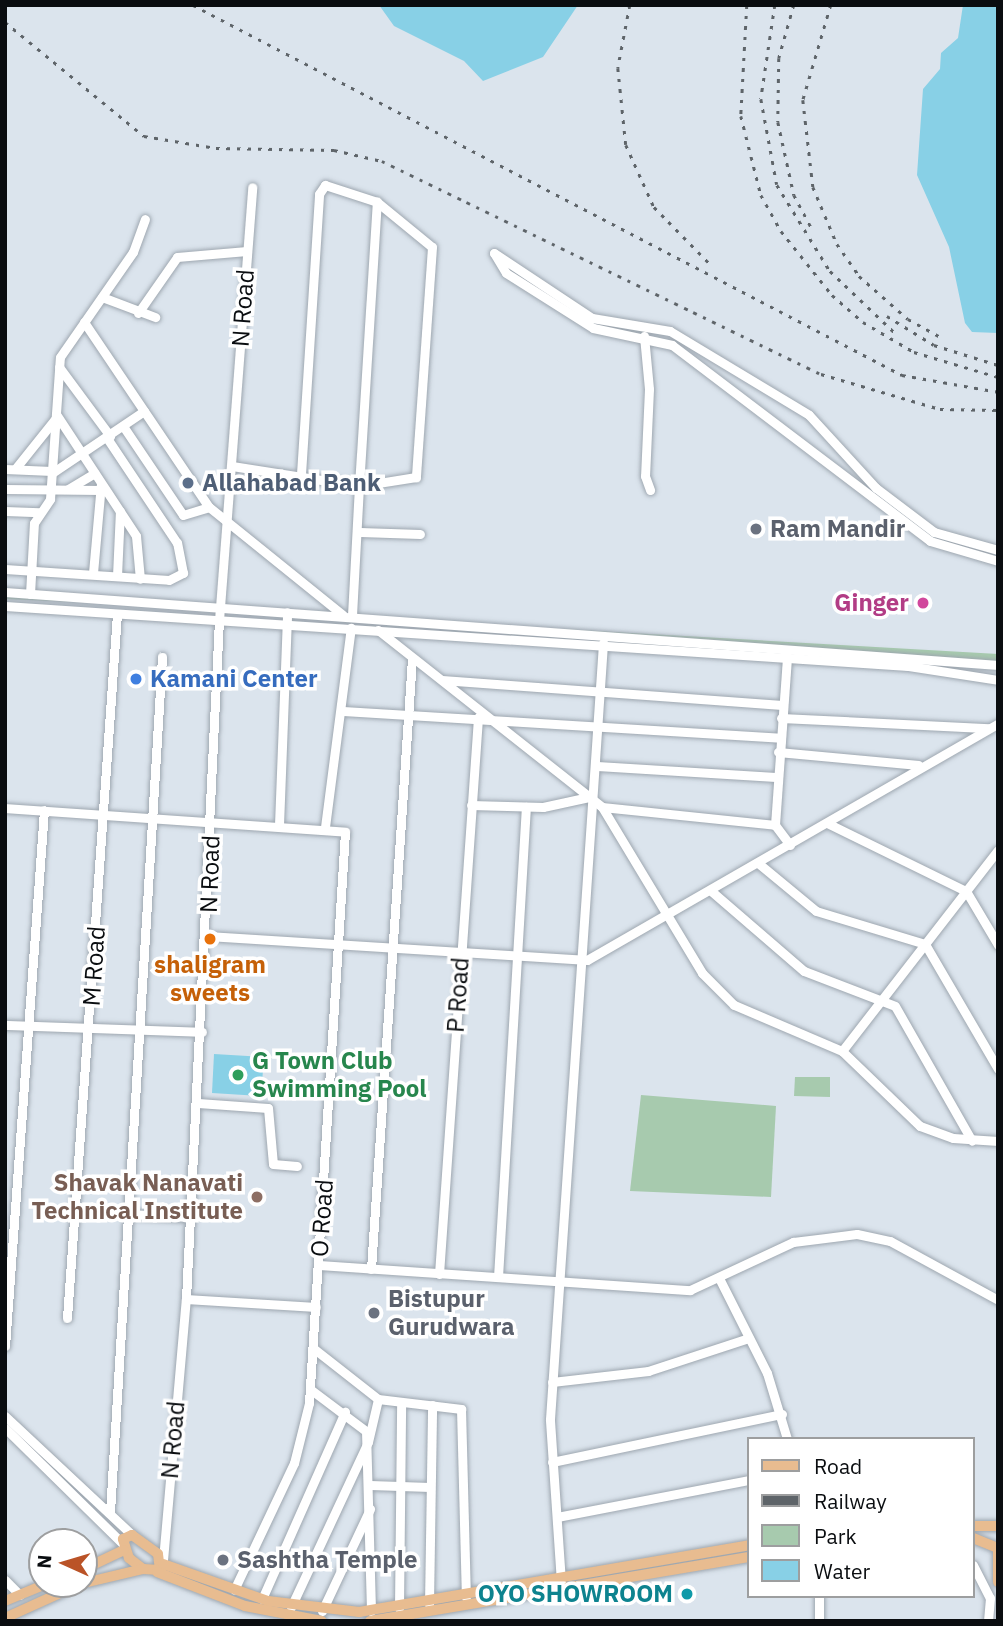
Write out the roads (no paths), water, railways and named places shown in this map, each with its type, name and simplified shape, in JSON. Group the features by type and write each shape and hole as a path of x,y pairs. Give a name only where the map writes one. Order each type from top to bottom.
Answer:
{"main road":[{"path":"975,1526 997,1525"},
{"path":"98,1561 123,1546 132,1535 161,1565 244,1606 322,1616 371,1616 562,1590 748,1557"},
{"path":"975,1539 998,1549 998,1582"},
{"path":"371,1616 399,1608 748,1545"},
{"path":"123,1546 143,1569"},
{"path":"98,1579 161,1565 322,1616"},
{"path":"5,1601 28,1592"},
{"path":"5,1618 49,1598"}],"street":[{"path":"232,467 302,474 359,486 412,480 418,470 432,247 377,202 325,186 319,194 302,474"},
{"name":"N Road","path":"161,1565 186,1299 208,936 219,620 229,522 252,187"},
{"path":"348,615 360,532 359,486 377,202"},
{"path":"30,594 39,512 51,491 59,367 145,219"},
{"path":"138,313 177,257 247,251"},
{"path":"998,550 947,540 876,488 809,415 660,326 592,318 494,253 506,273 570,315 608,334 644,336 672,345 930,541 972,557 998,561"},
{"path":"102,296 138,313 155,317"},
{"path":"84,321 209,507 348,615"},
{"path":"644,336 649,389 645,476 650,490"},
{"path":"5,569 93,573 140,579 177,579 185,558 109,437 59,367"},
{"path":"10,469 52,472 82,455 144,411"},
{"path":"56,417 136,536 140,579"},
{"path":"10,469 56,417"},
{"path":"123,426 183,515 209,507"},
{"path":"67,490 95,473"},
{"path":"5,489 51,491 101,486"},
{"path":"93,573 101,486"},
{"path":"117,576 120,509"},
{"path":"5,511 39,512"},
{"path":"360,532 420,534"},
{"path":"972,557 973,546"},
{"path":"5,592 603,634 787,655 968,671 998,680"},
{"path":"5,606 603,646 998,665"},
{"path":"279,825 287,612"},
{"name":"M Road","path":"67,1318 90,1027 117,614"},
{"path":"5,808 325,827 343,711 351,628"},
{"path":"378,630 482,717 595,802 702,973 734,1005 842,1051 911,1120 972,1141 998,1141"},
{"path":"562,1590 552,1462 552,1382 595,802 603,634"},
{"path":"787,655 776,777 775,825 790,845"},
{"path":"110,1513 126,1214 162,657"},
{"path":"371,1269 397,948 412,657"},
{"path":"441,680 782,705"},
{"path":"343,711 600,724 780,738"},
{"name":"P Road","path":"439,1274 471,805 482,717"},
{"path":"781,718 995,726"},
{"path":"208,936 584,960 790,845 918,765 995,726"},
{"path":"778,752 918,765"},
{"path":"597,766 776,777"},
{"path":"471,805 526,807 595,802 775,825"},
{"path":"498,1278 526,807"},
{"path":"5,1346 44,810"},
{"path":"827,823 966,891 998,945"},
{"name":"O Road","path":"234,1590 294,1463 310,1390 345,832 325,827"},
{"path":"842,1051 998,850"},
{"path":"758,863 816,911 925,944 998,1069"},
{"path":"710,890 804,971 884,997 972,1141"},
{"path":"5,1026 140,1028 202,1032"},
{"path":"198,1103 268,1108 273,1164 297,1166"},
{"path":"126,1214 191,1217"},
{"path":"319,1265 673,1290 719,1278 793,1242 856,1234 890,1241 998,1300"},
{"path":"719,1278 749,1338 782,1415 788,1437"},
{"path":"186,1299 316,1307"},
{"path":"552,1382 648,1371 749,1338"},
{"path":"313,1348 379,1399 461,1409 466,1597"},
{"path":"310,1390 361,1424 368,1442 371,1616"},
{"path":"292,1607 368,1442 379,1399"},
{"path":"399,1608 401,1403"},
{"path":"429,1604 432,1405"},
{"path":"262,1599 345,1412"},
{"path":"552,1462 782,1415"},
{"path":"5,1416 132,1535"},
{"path":"5,1428 123,1546"},
{"path":"557,1517 748,1480"},
{"path":"370,1485 430,1487"},
{"path":"322,1616 371,1508"},
{"path":"975,1569 990,1598 988,1621"},
{"path":"5,1580 20,1595"},
{"path":"819,1598 819,1621"}],"water":[{"path":"379,5 578,5 543,57 483,81 464,61 394,26"},
{"path":"963,5 998,5 998,333 972,332 965,323 949,247 917,175 923,89 940,69 941,53 958,38"},
{"name":"G Town Club Swimming Pool","path":"214,1054 264,1057 261,1096 212,1093"}],"railway":[{"path":"193,5 902,375 998,392"},
{"path":"630,5 618,68 626,145 654,207 709,263"},
{"path":"747,5 741,116 761,195 781,231 832,295 863,322 914,352 998,377"},
{"path":"775,5 761,99 777,185 830,271 894,332"},
{"path":"794,5 779,58 778,122 794,195 812,229"},
{"path":"831,5 803,100 813,187 837,244 859,276 908,319 942,338"},
{"path":"5,22 144,136 216,148 334,150 382,161 821,374 940,409 998,410"},
{"path":"887,316 934,345 998,365"}],"place":[{"name":"Allahabad Bank","path":"188,483"},
{"name":"Ram Mandir","path":"756,529"},
{"name":"Ginger","path":"923,603"},
{"name":"Kamani Center","path":"136,679"},
{"name":"shaligram sweets","path":"210,939"},
{"name":"G Town Club Swimming Pool","path":"238,1075"},
{"name":"Shavak Nanavati Technical Institute","path":"257,1197"},
{"name":"Bistupur Gurudwara","path":"374,1313"},
{"name":"Sashtha Temple","path":"223,1560"},
{"name":"OYO SHOWROOM","path":"687,1594"}]}
